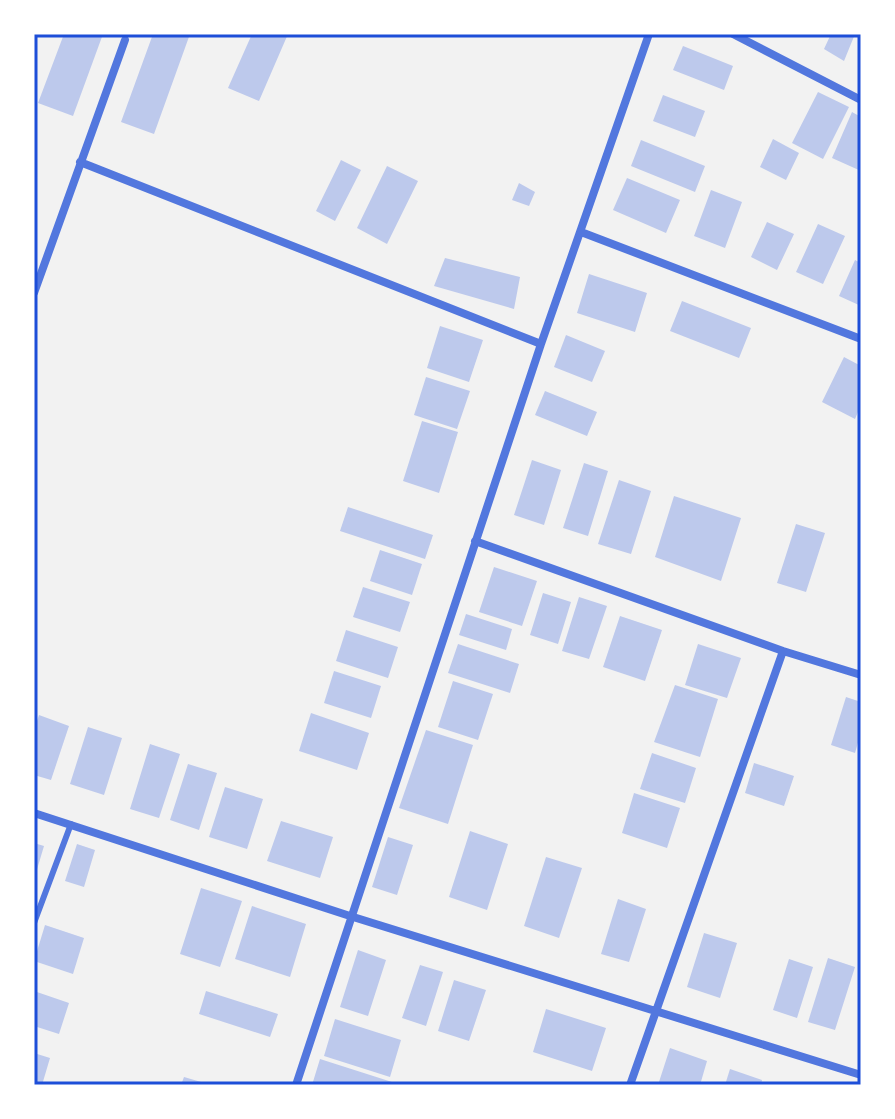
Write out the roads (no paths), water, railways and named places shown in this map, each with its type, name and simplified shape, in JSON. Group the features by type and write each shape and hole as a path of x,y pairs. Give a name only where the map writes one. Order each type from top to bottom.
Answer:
{"street":[{"path":"296,1085 541,344 649,34"},
{"path":"733,34 861,100"},
{"path":"34,293 125,40"},
{"path":"80,162 541,344"},
{"path":"581,232 861,339"},
{"path":"475,541 783,651 861,675"},
{"path":"630,1085 654,1009 783,651"},
{"path":"34,813 350,916 861,1075"}],"lane":[{"path":"34,923 71,824"}]}
